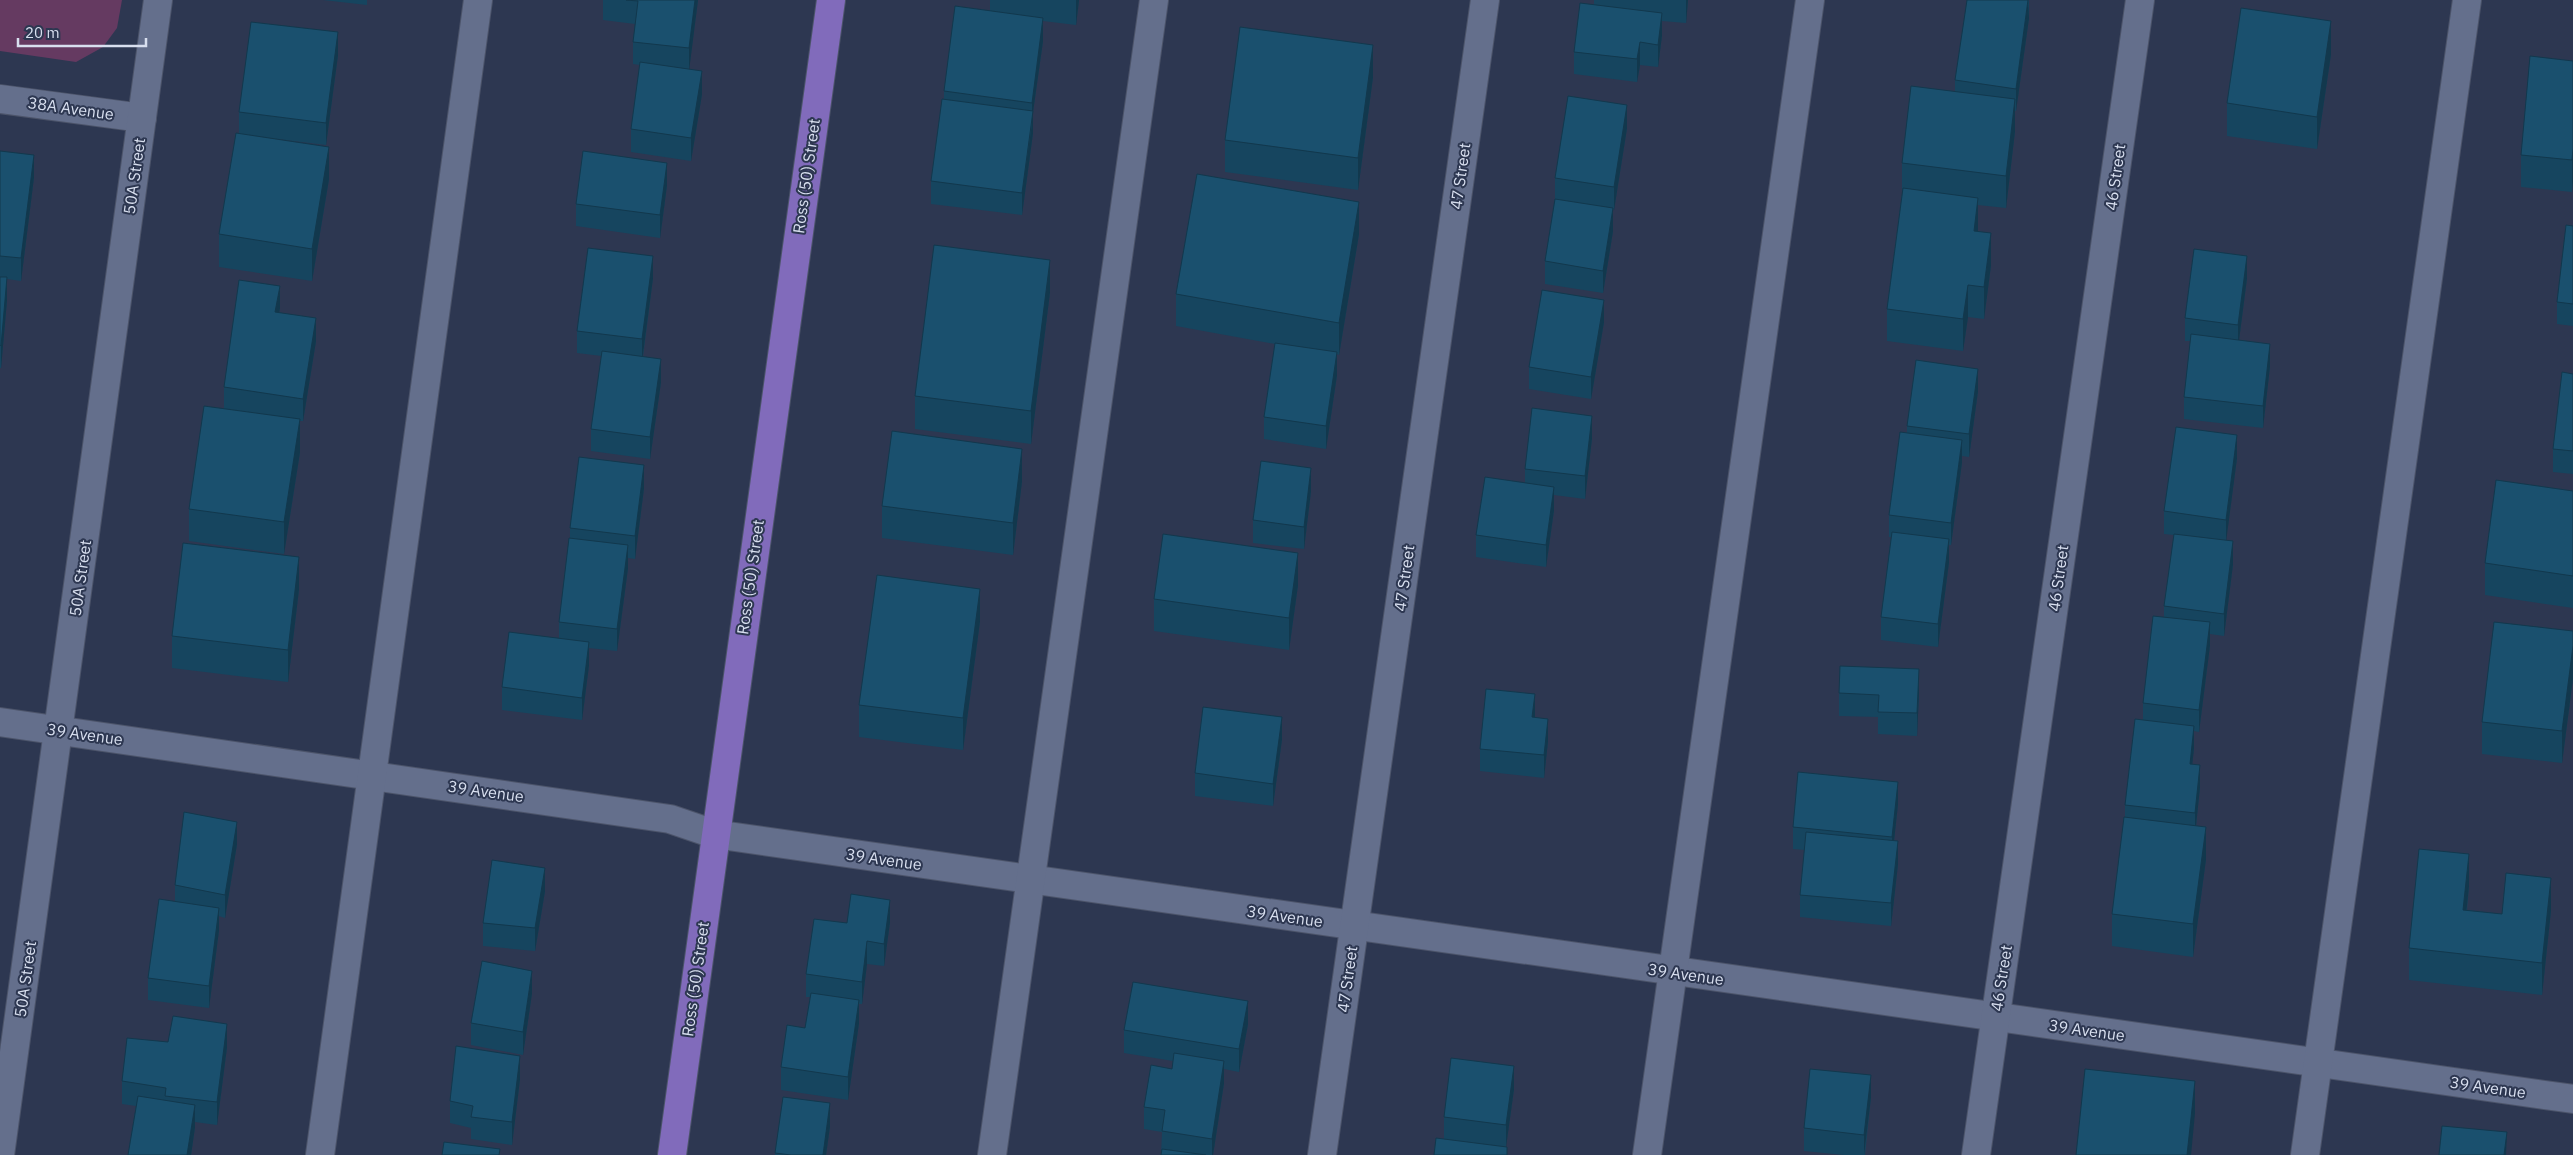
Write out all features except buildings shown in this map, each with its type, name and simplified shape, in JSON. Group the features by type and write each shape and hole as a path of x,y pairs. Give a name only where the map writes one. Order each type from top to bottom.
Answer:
{"main road":[{"name":"Ross (50) Street","path":"672,1155 714,834 831,0"}],"street":[{"name":"50A Street","path":"0,1155 158,0"},
{"path":"320,1155 478,0"},
{"path":"992,1155 1154,0"},
{"name":"47 Street","path":"1322,1155 1485,0"},
{"path":"1647,1155 1810,0"},
{"name":"46 Street","path":"1976,1155 2140,0"},
{"path":"2305,1155 2467,0"},
{"name":"38A Avenue","path":"0,99 142,118"},
{"name":"39 Avenue","path":"0,722 371,774 670,819 714,834 2573,1099"}],"shaded area":[{"path":"0,0 122,0 117,28 103,47 76,62 0,51"}]}
